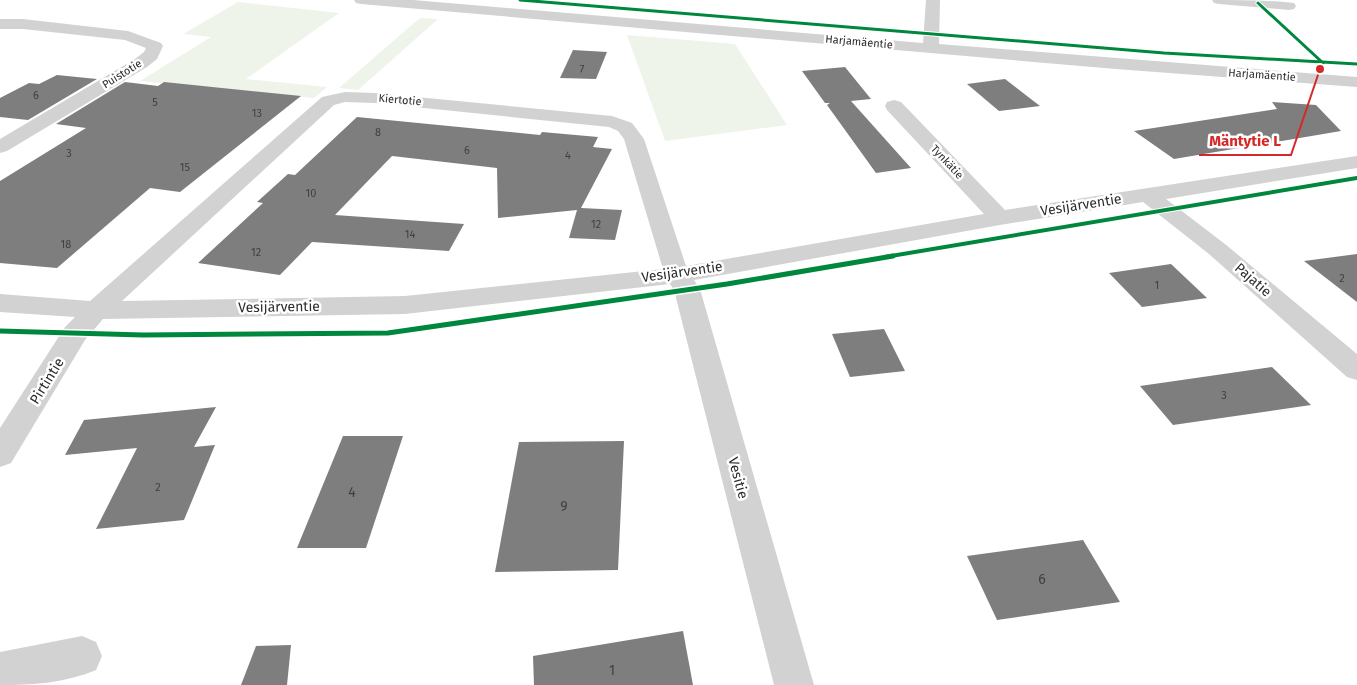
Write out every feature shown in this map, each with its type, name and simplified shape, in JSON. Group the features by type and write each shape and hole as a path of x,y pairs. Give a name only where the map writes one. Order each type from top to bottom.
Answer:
{"street":[{"name":"Harjamäentie","path":"361,0 1357,82"},
{"path":"931,48 933,0"},
{"path":"1219,0 1289,6"},
{"name":"Puistotie","path":"0,24 23,24 128,36 155,46 151,55 141,63 0,147"},
{"name":"Kiertotie","path":"96,310 321,106 328,101 345,97 375,98 590,119 612,122 625,127 634,139 677,275"},
{"name":"Tynkätie","path":"894,106 1000,218"},
{"name":"Vesijärventie","path":"0,303 96,310 405,305 677,275 1000,218 1357,162"},
{"name":"Pajatie","path":"1146,194 1217,250 1357,370"},
{"name":"Vesitie","path":"677,275 687,288 794,685"},
{"name":"Pirtintie","path":"0,454 75,334 96,310"},
{"path":"0,672 82,656"}],"shaded area":[{"path":"238,2 339,13 246,79 327,87 314,98 140,81 211,37 183,34"},
{"path":"420,18 438,19 358,90 339,88"},
{"path":"627,35 735,44 787,125 665,141"}],"building":[{"path":"573,50 607,52 596,79 560,78"},
{"path":"845,67 871,99 851,101 911,168 876,173 827,105 830,103 825,103 802,71"},
{"path":"57,75 97,79 28,120 0,117 0,98 29,83 39,84"},
{"path":"1005,79 1040,106 999,111 967,84"},
{"path":"125,82 158,86 164,82 301,96 180,192 150,188 57,268 0,263 0,181 86,128 56,124"},
{"path":"1272,102 1316,105 1341,131 1174,159 1134,131 1277,109"},
{"path":"357,117 540,135 542,132 598,137 593,147 612,149 581,208 622,210 615,240 569,238 577,210 498,218 497,168 392,156 335,215 464,224 449,251 312,242 280,275 198,263 263,203 257,202 288,174 295,175"},
{"path":"1357,254 1357,302 1304,261"},
{"path":"1171,264 1207,298 1142,307 1109,273"},
{"path":"884,329 905,371 850,377 832,334"},
{"path":"1272,367 1311,405 1173,425 1140,386"},
{"path":"216,407 194,447 215,445 184,520 96,529 137,448 65,455 84,420"},
{"path":"343,436 403,436 366,548 297,548"},
{"path":"624,441 618,570 495,572 519,442"},
{"path":"1083,540 1120,602 997,620 967,556"},
{"path":"683,631 693,685 534,685 533,656"},
{"path":"291,645 287,685 241,685 256,646"}],"cycle path":[{"path":"520,0 1164,53 1357,64"},
{"path":"1258,3 1323,63"},
{"path":"0,331 143,335 388,333 727,284 1357,178"}],"place":[{"name":"Mäntytie L","path":"1320,69"}]}
